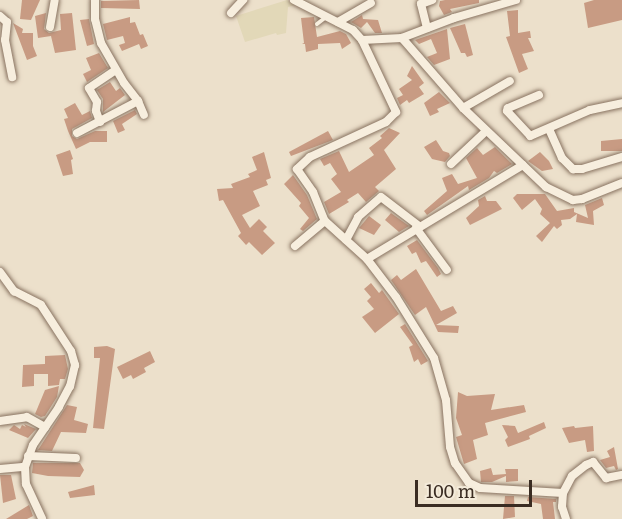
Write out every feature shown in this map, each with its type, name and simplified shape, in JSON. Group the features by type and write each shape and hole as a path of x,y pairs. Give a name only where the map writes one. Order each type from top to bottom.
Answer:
{"street":[{"path":"50,27 55,0"},
{"path":"95,0 96,27 116,70 138,101 144,115"},
{"path":"231,13 243,0"},
{"path":"427,28 421,4 432,0"},
{"path":"362,40 402,38 516,0"},
{"path":"300,2 353,30 362,40 396,112 386,122 299,165 298,170 313,192 325,221 367,259 396,297 434,358 446,400 450,447 455,464 468,483 480,488 563,493"},
{"path":"338,22 371,3"},
{"path":"0,16 7,22 5,40 12,77"},
{"path":"402,38 463,108 546,186 573,200 582,199 622,183"},
{"path":"100,122 96,111 97,102 89,88 116,70"},
{"path":"463,108 510,81"},
{"path":"539,95 512,105 507,111 530,136 575,116 622,103"},
{"path":"610,105 622,97"},
{"path":"77,133 138,101"},
{"path":"549,129 562,158 573,169 582,169 622,157"},
{"path":"451,164 486,131"},
{"path":"367,259 523,165"},
{"path":"346,240 358,217 381,197 417,227 447,270"},
{"path":"295,246 325,221"},
{"path":"0,272 14,291 41,305 71,351 74,376 28,456 25,467 26,484 42,519"},
{"path":"0,422 27,417 45,427"},
{"path":"28,456 76,458"},
{"path":"566,519 562,507 563,493 572,476 590,463 596,464 606,478 622,475"},
{"path":"0,469 25,467"}],"lane":[{"path":"317,24 327,17"}],"shaded area":[{"path":"287,0 296,5 288,7 286,33 277,35 276,33 245,42 236,16"}],"building":[{"path":"22,0 40,0 31,20 20,19"},
{"path":"139,0 140,9 101,8 101,1"},
{"path":"479,0 479,3 450,9 452,12 444,15 439,6 440,1"},
{"path":"594,0 622,0 622,20 588,28 584,3"},
{"path":"518,10 518,33 530,31 531,38 528,38 534,51 522,54 528,69 519,73 506,37 510,36 507,11"},
{"path":"46,13 44,29 49,33 61,30 60,14 72,13 76,50 55,53 51,36 38,38 35,16"},
{"path":"362,15 363,19 378,20 382,33 375,33 367,22 361,28 351,22"},
{"path":"130,17 130,23 135,22 148,46 141,49 139,44 122,51 119,45 125,43 123,36 107,40 103,24"},
{"path":"314,17 317,37 340,31 346,34 351,43 342,49 340,43 318,44 318,49 306,52 305,44 302,44 304,43 301,18"},
{"path":"89,19 94,44 87,46 80,20"},
{"path":"13,23 23,29 22,33 33,33 33,46 37,56 27,60"},
{"path":"465,24 473,55 467,57 465,53 461,53 450,28"},
{"path":"447,29 450,59 434,65 427,57 437,53 431,39 419,44 415,40"},
{"path":"99,53 108,68 87,82 83,74 91,70 86,58"},
{"path":"412,66 424,83 419,87 424,94 409,103 407,100 400,105 397,98 403,95 399,89 412,80 407,76"},
{"path":"110,82 116,91 120,88 125,95 103,112 103,99 97,90"},
{"path":"439,92 450,103 437,109 439,112 430,116 424,103"},
{"path":"75,103 82,115 90,111 92,118 72,129 72,136 77,139 95,131 107,131 107,142 90,142 76,149 64,119 68,118 64,109"},
{"path":"135,110 137,114 122,124 125,130 118,133 113,121"},
{"path":"389,128 400,133 384,150 396,169 375,187 379,191 366,202 358,193 347,200 349,202 329,214 324,202 341,192 331,179 337,174 330,163 324,166 320,159 339,151 349,172 374,155 369,148 382,138 380,136"},
{"path":"328,131 333,140 291,156 289,152"},
{"path":"622,139 622,151 601,151 601,141"},
{"path":"436,140 443,151 449,153 450,156 445,162 432,159 424,147"},
{"path":"495,147 512,164 497,173 494,171 489,178 469,190 468,186 427,215 424,211 447,191 442,178 452,174 458,184 477,178 466,158 477,148 483,155"},
{"path":"70,150 73,159 71,160 73,174 63,176 56,155"},
{"path":"264,152 271,178 266,180 268,185 253,191 260,206 242,215 250,228 259,219 267,227 263,231 275,243 262,255 249,242 246,245 238,236 241,233 223,200 219,201 217,189 233,188 231,184 250,177 248,174 257,170 252,157"},
{"path":"540,152 553,169 542,171 528,161"},
{"path":"293,175 307,195 317,219 303,231 300,229 309,218 299,206 301,203 284,184"},
{"path":"517,194 545,194 557,211 574,208 574,212 588,218 585,205 602,198 604,205 593,211 594,225 576,222 577,214 570,219 561,220 562,225 557,229 554,226 542,242 536,236 550,223 540,214 542,209 535,199 522,210 513,198"},
{"path":"485,196 487,201 496,201 502,209 470,225 466,218 479,206 478,200"},
{"path":"391,213 409,226 399,232 385,220"},
{"path":"369,216 381,225 374,235 359,228"},
{"path":"417,240 438,268 441,274 437,277 426,261 421,263 416,252 412,254 407,246"},
{"path":"416,269 441,311 453,306 457,313 436,325 459,326 458,333 438,332 426,307 415,315 391,280 397,275 401,280"},
{"path":"371,283 379,293 382,290 399,314 375,333 362,317 374,309 367,301 371,297 364,289"},
{"path":"405,324 428,361 421,365 418,359 414,362 409,347 413,345 400,327"},
{"path":"107,346 115,349 104,429 93,428 100,358 94,358 94,347"},
{"path":"150,351 155,362 144,368 146,372 133,379 131,375 123,379 117,367"},
{"path":"65,355 68,369 65,379 60,379 59,385 48,386 48,374 34,374 34,386 22,387 23,365 45,364 45,356"},
{"path":"59,386 57,397 45,416 35,414 45,390"},
{"path":"458,392 467,396 495,394 491,410 524,405 526,412 485,423 488,435 473,440 477,459 464,464 456,437 462,435 456,418"},
{"path":"67,405 77,407 74,420 88,424 86,433 61,432 52,451 38,450"},
{"path":"544,422 546,428 529,436 530,439 508,447 505,440 508,437 502,425 515,426 518,433"},
{"path":"24,424 36,429 28,438 9,430 14,425 20,429 22,425 26,427"},
{"path":"574,426 575,428 593,426 594,451 587,452 585,440 569,443 562,428"},
{"path":"614,447 618,469 616,470 614,466 606,468 600,460 610,457 607,451"},
{"path":"33,463 80,463 84,470 80,477 48,476 32,473"},
{"path":"491,468 493,475 506,474 505,469 518,469 518,481 506,482 506,476 492,482 481,482 480,471"},
{"path":"0,475 11,475 16,499 3,503"},
{"path":"94,485 95,495 70,498 68,492"},
{"path":"505,496 514,496 515,517 503,519"},
{"path":"528,497 556,499 556,502 553,502 555,519 543,519 541,504 527,501"},
{"path":"29,505 33,516 27,519 6,519"}]}
